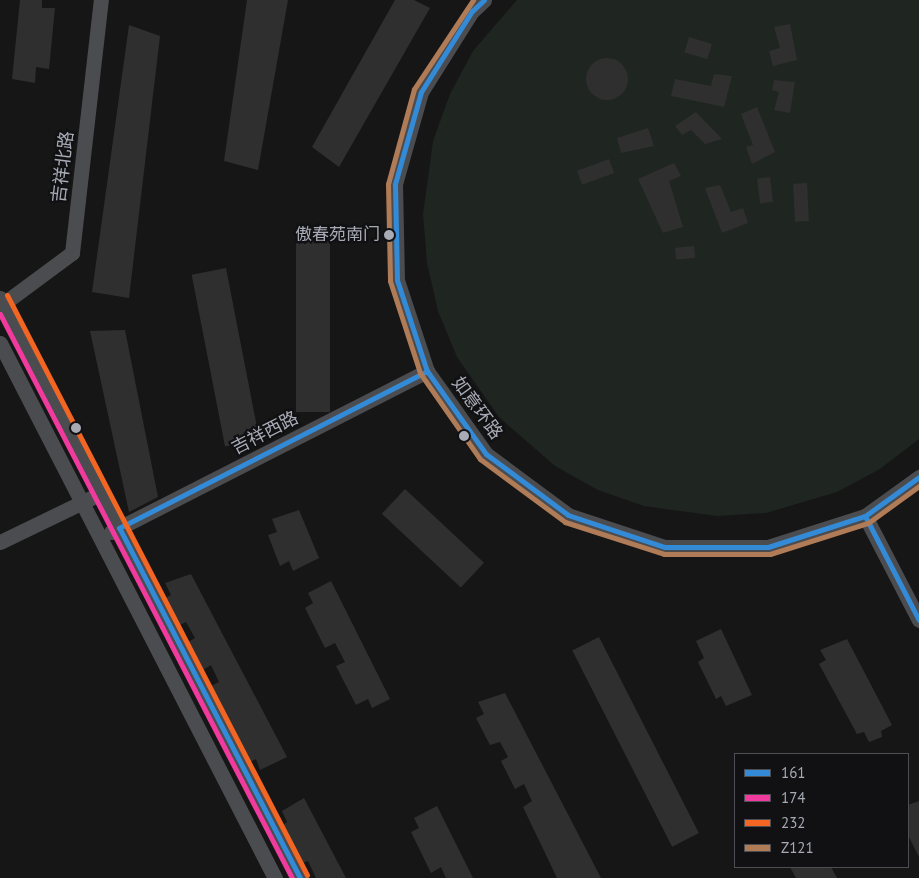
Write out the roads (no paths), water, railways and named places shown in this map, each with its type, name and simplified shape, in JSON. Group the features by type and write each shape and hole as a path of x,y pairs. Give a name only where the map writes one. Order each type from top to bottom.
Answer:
{"street":[{"name":"吉祥北路","path":"2,301 72,253 101,0"},
{"name":"如意环路","path":"484,0 472,10 421,92 395,184 397,280 427,371 486,454 568,515 665,547 768,547 865,516 919,478"},
{"path":"2,301 300,878"},
{"path":"0,343 275,878"},
{"name":"吉祥西路","path":"101,537 427,371"},
{"path":"0,542 101,493"},
{"path":"865,516 919,620"}],"place":[{"name":"傲春苑南门","path":"389,235"}]}
